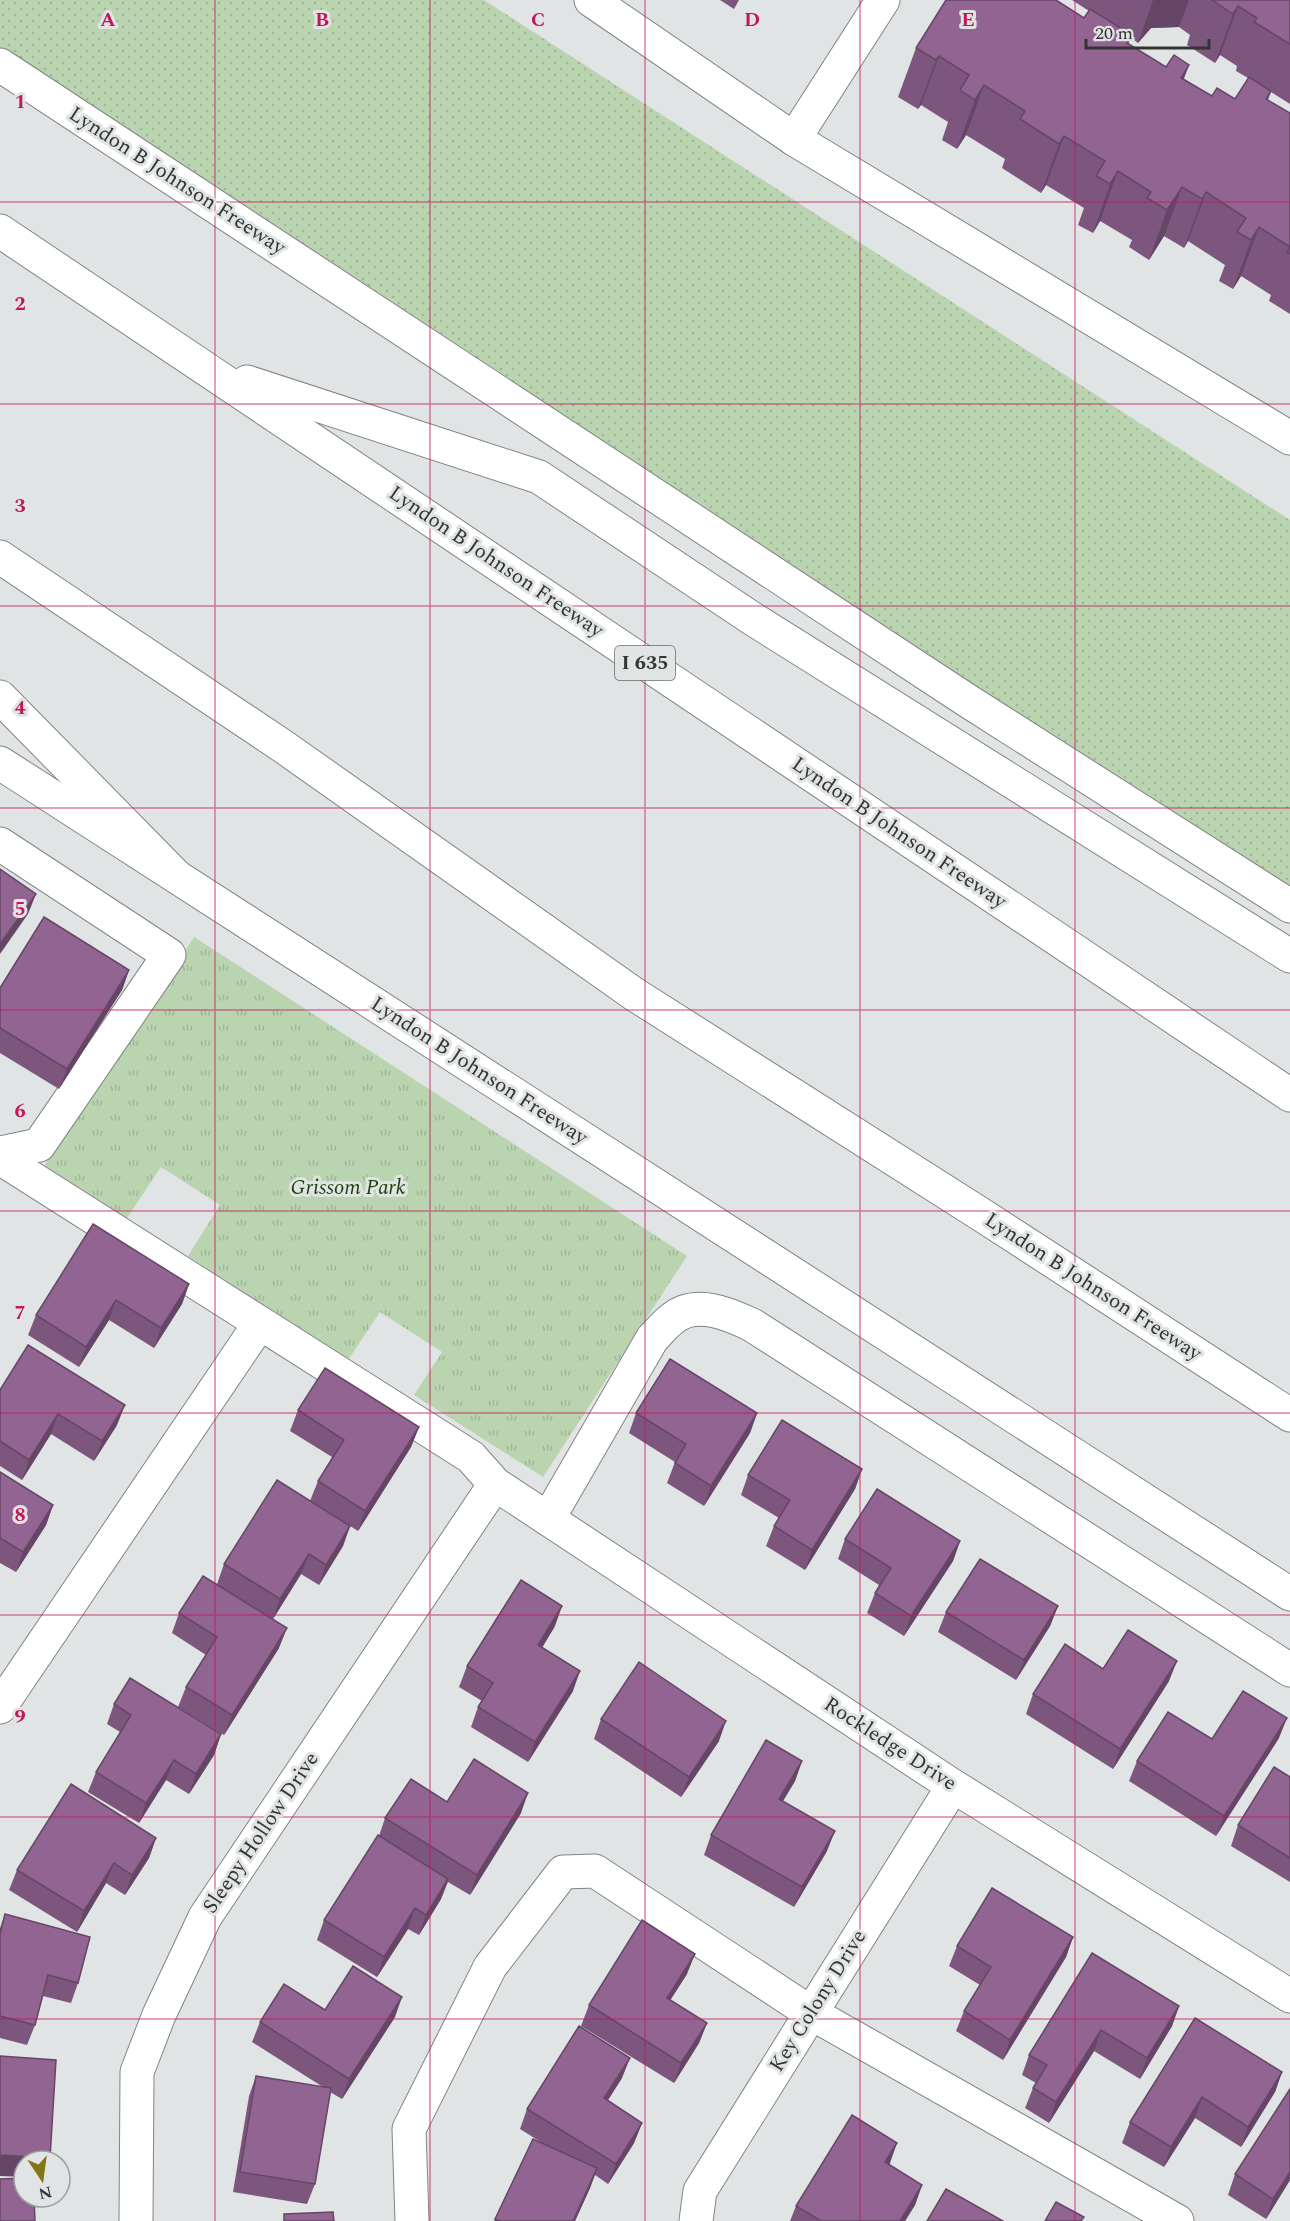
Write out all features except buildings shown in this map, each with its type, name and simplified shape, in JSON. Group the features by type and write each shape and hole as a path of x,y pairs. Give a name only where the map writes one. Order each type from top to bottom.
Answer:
{"main road":[{"path":"591,0 794,139 1290,438"},
{"path":"794,139 883,0"},
{"name":"Lyndon B Johnson Freeway","path":"0,65 958,694 1290,906"},
{"name":"Lyndon B Johnson Freeway","path":"0,231 1290,1095"},
{"path":"208,369 538,477 753,619 1290,956"},
{"name":"Lyndon B Johnson Freeway","path":"0,557 284,747 634,994 985,1217 1290,1415"},
{"path":"0,698 175,875"},
{"name":"Lyndon B Johnson Freeway","path":"0,763 1290,1594"},
{"path":"0,844 169,955 39,1145 0,1153"},
{"name":"Rockledge Drive","path":"0,1158 471,1457 495,1484 953,1786 1290,1996"},
{"path":"548,1519 652,1339 673,1317 696,1310 723,1311 762,1332 1290,1670"},
{"path":"0,1707 260,1323"},
{"name":"Sleepy Hollow Drive","path":"136,2221 137,2072 159,2015 205,1917 495,1484"},
{"name":"Key Colony Drive","path":"696,2221 700,2191 953,1786"},
{"path":"412,2221 409,2129 490,1967 563,1872 595,1871 811,2013 1177,2221"}],"green space":[{"path":"0,0 484,0 1290,520 1290,910 0,82"},
{"name":"Grissom Park","path":"194,937 687,1256 543,1477 414,1395 442,1352 380,1312 348,1360 188,1256 220,1205 161,1167 123,1224 41,1171"}]}
